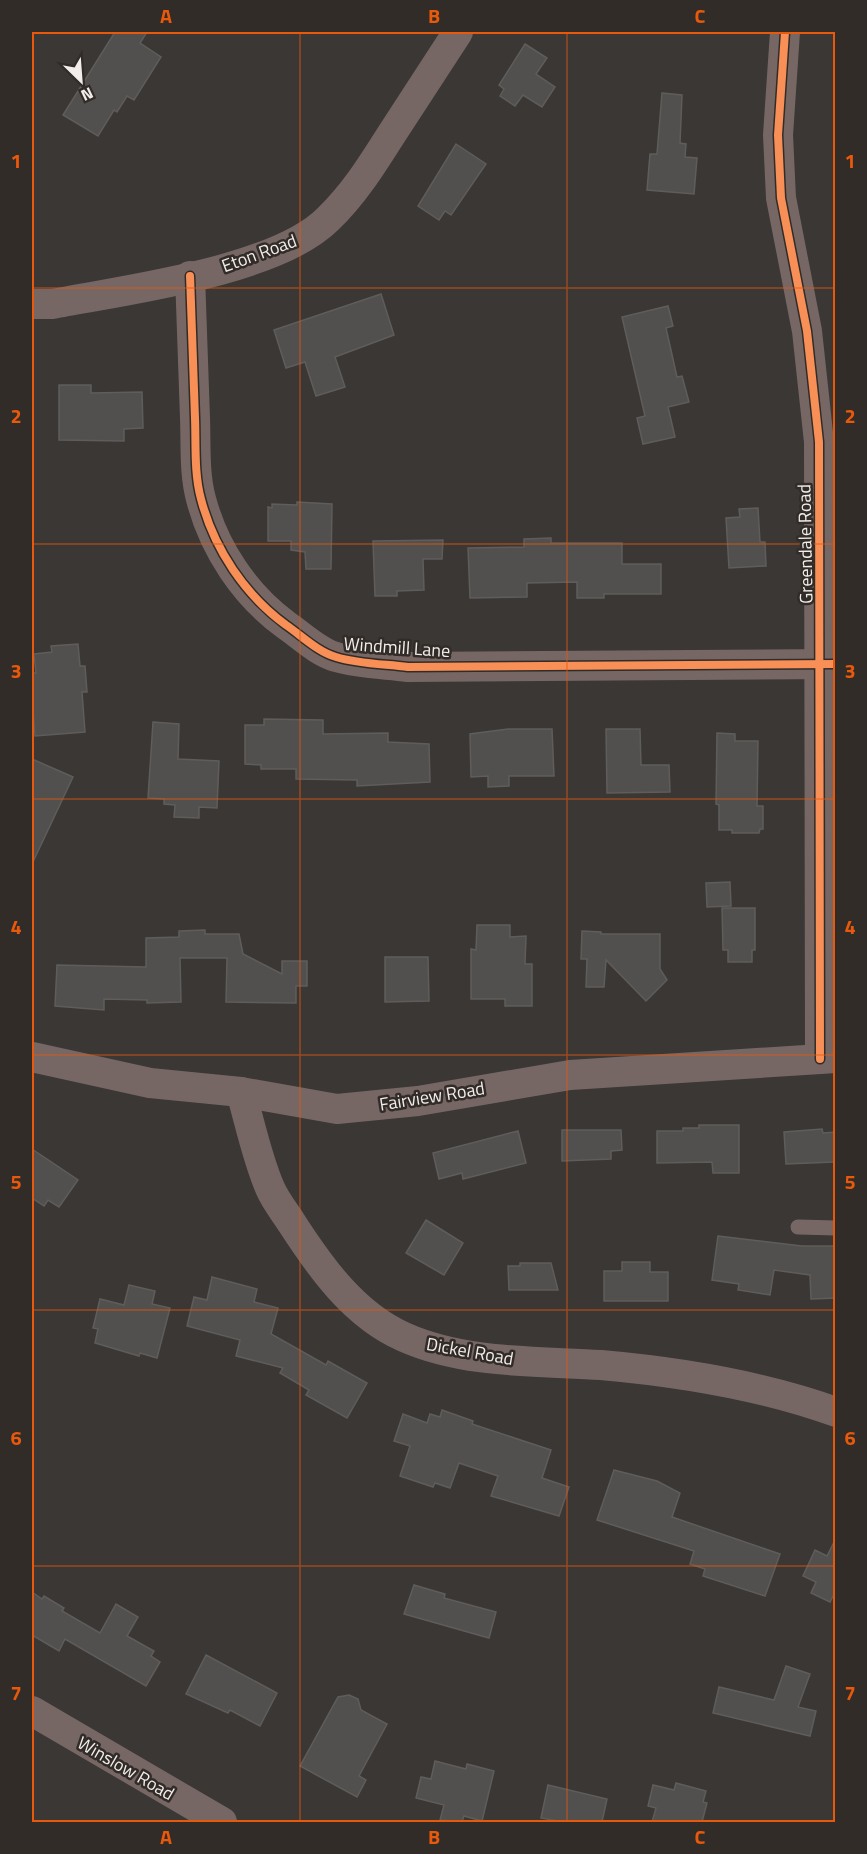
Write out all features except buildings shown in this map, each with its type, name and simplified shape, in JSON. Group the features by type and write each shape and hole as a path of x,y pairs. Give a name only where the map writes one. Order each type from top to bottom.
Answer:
{"street":[{"name":"Eton Road","path":"32,304 52,304 190,276 249,261 285,247 327,221 354,192 458,32"},
{"name":"Greendale Road","path":"785,32 778,135 781,198 807,331 819,442 828,664 828,1059"},
{"name":"Windmill Lane","path":"190,276 196,458 201,498 211,530 226,559 252,596 272,615 309,643 333,657 354,662 408,667 828,664"},
{"name":"Fairview Road","path":"32,1057 150,1083 241,1092 337,1108 418,1101 570,1075 828,1059"},
{"name":"Dickel Road","path":"241,1092 270,1188 308,1248 342,1290 378,1322 403,1337 429,1346 470,1354 688,1375 800,1399 836,1412"},
{"name":"Winslow Road","path":"32,1711 222,1822"}],"lane":[{"path":"798,1227 836,1228"}],"cycle path":[{"path":"785,32 778,135 781,198 807,331 819,442 820,1059"},
{"path":"190,276 196,469 207,518 233,570 257,600 323,651 354,661 408,667 836,664"}]}
